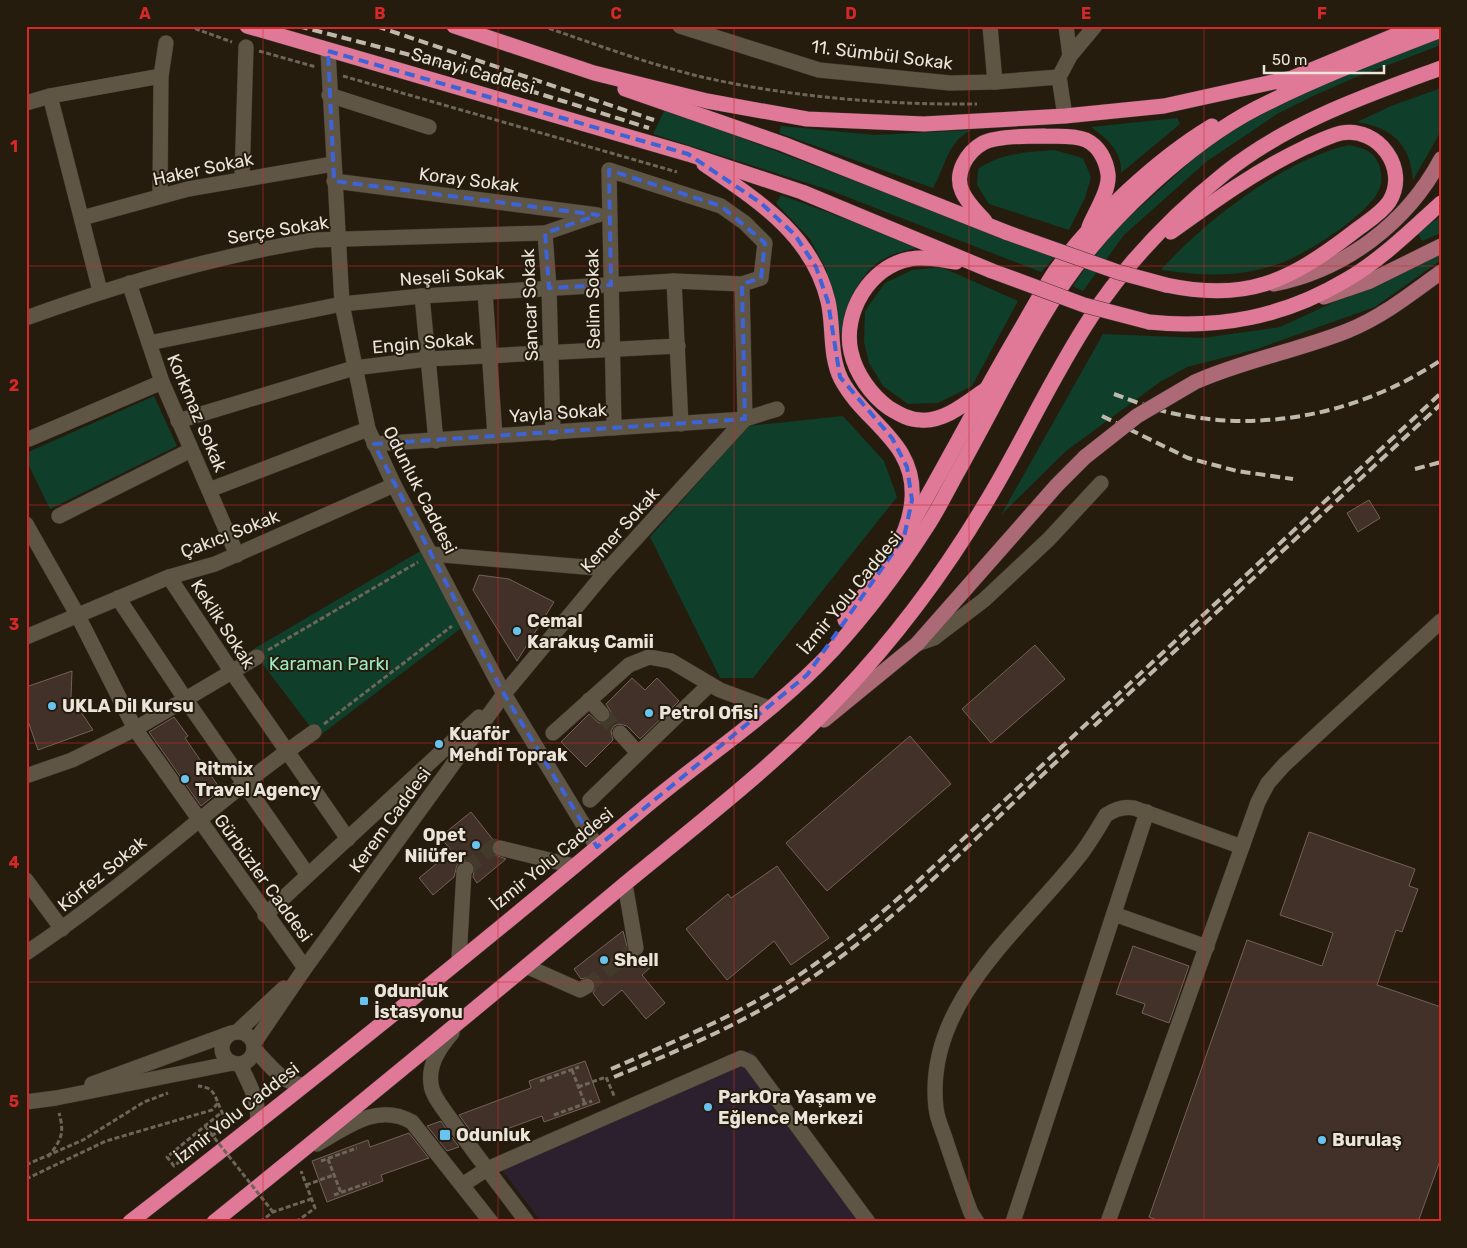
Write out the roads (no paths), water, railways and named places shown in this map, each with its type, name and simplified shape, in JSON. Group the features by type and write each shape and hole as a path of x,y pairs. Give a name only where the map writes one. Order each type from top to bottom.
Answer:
{"highway":[{"name":"Sanayi Caddesi","path":"247,26 328,51 447,82 688,154 802,192 992,271 1084,305 1149,322 1210,325 1275,312 1347,280 1385,253 1441,203"},
{"name":"Sanayi Caddesi","path":"454,26 492,38"},
{"path":"492,38 594,73 707,101 807,120 924,124 1065,116 1164,106 1287,79 1418,26"},
{"name":"İzmir Yolu Caddesi","path":"130,1222 257,1123 574,866 684,774 769,708 833,650 869,606 927,527 1033,333 1067,279 1106,231 1182,160 1254,110 1336,72 1441,30"},
{"path":"492,38 644,96 783,144 1008,233 1118,272 1194,291 1260,287 1289,276 1339,242 1388,203 1395,181 1393,162 1389,154 1375,140 1354,132 1341,133 1285,157 1248,178 1137,256"},
{"path":"214,1222 467,1014 528,967 625,884 776,760 853,682 902,625 951,558 997,485 1090,318 1137,256 1212,185 1261,148 1338,106 1441,68"},
{"path":"807,675 904,537 986,389 1056,270 1085,235 1167,158 1287,79"},
{"path":"988,224 966,200 961,189 961,168 970,154 984,142 1029,136 1075,137 1095,145 1106,164 1109,176 1106,189 1085,235"},
{"path":"688,154 761,203 778,217 807,250 816,267 828,302 832,346 840,377 850,393 892,438 901,450 907,466 912,483 912,500 904,537"},
{"path":"975,264 927,258 910,259 881,271 869,282 854,310 849,338 850,352 856,369 872,393 883,403 909,418 922,421 948,416 986,389"}],"main road":[{"path":"1260,287 1300,278 1345,259 1409,206 1422,191 1441,159"},
{"path":"1275,312 1368,282 1441,246"},
{"path":"776,760 917,644 1057,485 1085,457 1137,416 1195,382 1220,371 1348,330 1378,316 1441,272"}],"street":[{"name":"11. Sümbül Sokak","path":"680,26 819,70 950,83 1059,77"},
{"path":"990,26 995,82"},
{"path":"1066,26 1070,56"},
{"path":"1065,116 1059,77 1070,56 1095,26"},
{"path":"160,196 161,76 166,43"},
{"path":"242,179 246,46"},
{"name":"Odunluk Caddesi","path":"328,51 342,304 368,429 394,485 504,694 597,847"},
{"path":"26,103 50,96 161,76"},
{"path":"330,95 429,127"},
{"path":"50,96 100,291"},
{"name":"Haker Sokak","path":"82,218 160,196 242,179 333,164"},
{"name":"Selim Sokak","path":"614,428 609,170 721,206 745,223 765,243 761,278"},
{"name":"Koray Sokak","path":"334,181 598,215"},
{"name":"Sancar Sokak","path":"553,432 550,288 545,233 598,215"},
{"name":"Serçe Sokak","path":"26,318 100,291 198,263 275,246 314,240 545,233"},
{"name":"Neşeli Sokak","path":"149,343 342,304 422,296 674,281 742,284 761,278"},
{"path":"674,281 681,424"},
{"name":"Korkmaz Sokak","path":"129,283 162,382 237,555"},
{"path":"742,284 746,419"},
{"path":"485,292 495,436"},
{"path":"422,296 436,440"},
{"name":"Engin Sokak","path":"178,421 354,368 428,359 678,346"},
{"path":"29,439 162,382"},
{"name":"Kemer Sokak","path":"504,694 608,569 746,419 777,409"},
{"name":"Yayla Sokak","path":"374,444 746,419"},
{"path":"210,490 368,429"},
{"path":"59,516 191,450"},
{"path":"917,644 934,638 984,600 1049,539 1102,483"},
{"name":"Çakıcı Sokak","path":"26,637 170,577 215,564 237,555 394,485"},
{"name":"Gürbüzler Caddesi","path":"26,524 78,616 135,729 198,821 305,968"},
{"path":"431,554 608,569"},
{"name":"Keklik Sokak","path":"170,577 232,672 348,839"},
{"path":"118,598 308,876"},
{"path":"1108,1222 1258,802 1268,783 1284,765 1441,621"},
{"path":"26,776 72,760 135,729 257,657"},
{"path":"554,733 629,665 649,657 671,661 710,684 769,708"},
{"path":"590,800 710,684"},
{"path":"266,914 504,694"},
{"name":"Kerem Caddesi","path":"26,1102 247,1062 255,1046 305,968 504,694"},
{"path":"589,700 602,714"},
{"name":"Körfez Sokak","path":"26,953 62,929 244,784 314,732"},
{"path":"620,733 638,753"},
{"path":"977,1222 970,1212 936,1110 937,1072 945,1035 952,1017 972,984 1005,941 1078,858 1106,815 1119,808 1126,807 1147,812 1242,847"},
{"path":"1013,1222 1147,812"},
{"path":"500,848 574,866"},
{"path":"459,959 464,872 466,869"},
{"path":"26,880 62,929"},
{"path":"625,884 636,948"},
{"path":"1114,914 1207,946"},
{"path":"528,967 580,990 587,986"},
{"name":"Kerem Caddesi","path":"56,1098 235,1032 305,968"},
{"path":"467,1014 440,1048 432,1064 431,1084 435,1097 486,1169 527,1222"},
{"path":"257,1123 259,1114 256,1099 236,1064 227,1060 222,1048 223,1042 235,1032 245,1032 282,1078 292,1085 304,1085"},
{"path":"462,1186 486,1169 741,1058 750,1062 868,1222"},
{"path":"296,1156 361,1119 376,1114 402,1116 412,1122 491,1222"}],"tunnel":[{"path":"602,714 620,733"},
{"path":"466,869 494,846 500,848"},
{"path":"587,986 636,948"}],"railway":[{"path":"298,26 441,63 649,128"},
{"path":"376,26 654,120"},
{"path":"1114,394 1176,414 1245,421 1280,419 1314,414 1380,393 1411,378 1441,360"},
{"path":"611,1069 698,1030 762,998 835,950 917,882 1441,393"},
{"path":"1094,726 1441,404"},
{"path":"1102,416 1188,458 1237,471 1293,479"},
{"path":"1415,469 1441,462"},
{"path":"614,1077 701,1040 744,1019 824,969 862,941 933,880 1069,750"}],"place":[{"name":"Cemal Karakuş Camii","path":"517,631"},
{"name":"UKLA Dil Kursu","path":"52,706"},
{"name":"Petrol Ofisi","path":"649,713"},
{"name":"Kuaför Mehdi Toprak","path":"439,744"},
{"name":"Ritmix Travel Agency","path":"185,779"},
{"name":"Opet Nilüfer","path":"476,845"},
{"name":"Shell","path":"604,960"},
{"name":"Odunluk İstasyonu","path":"364,1001"},
{"name":"ParkOra Yaşam ve Eğlence Merkezi","path":"708,1107"},
{"name":"Odunluk","path":"445,1135"},
{"name":"Burulaş","path":"1322,1140"}],"park label":[{"name":"Karaman Parkı","path":"329,664"}]}
